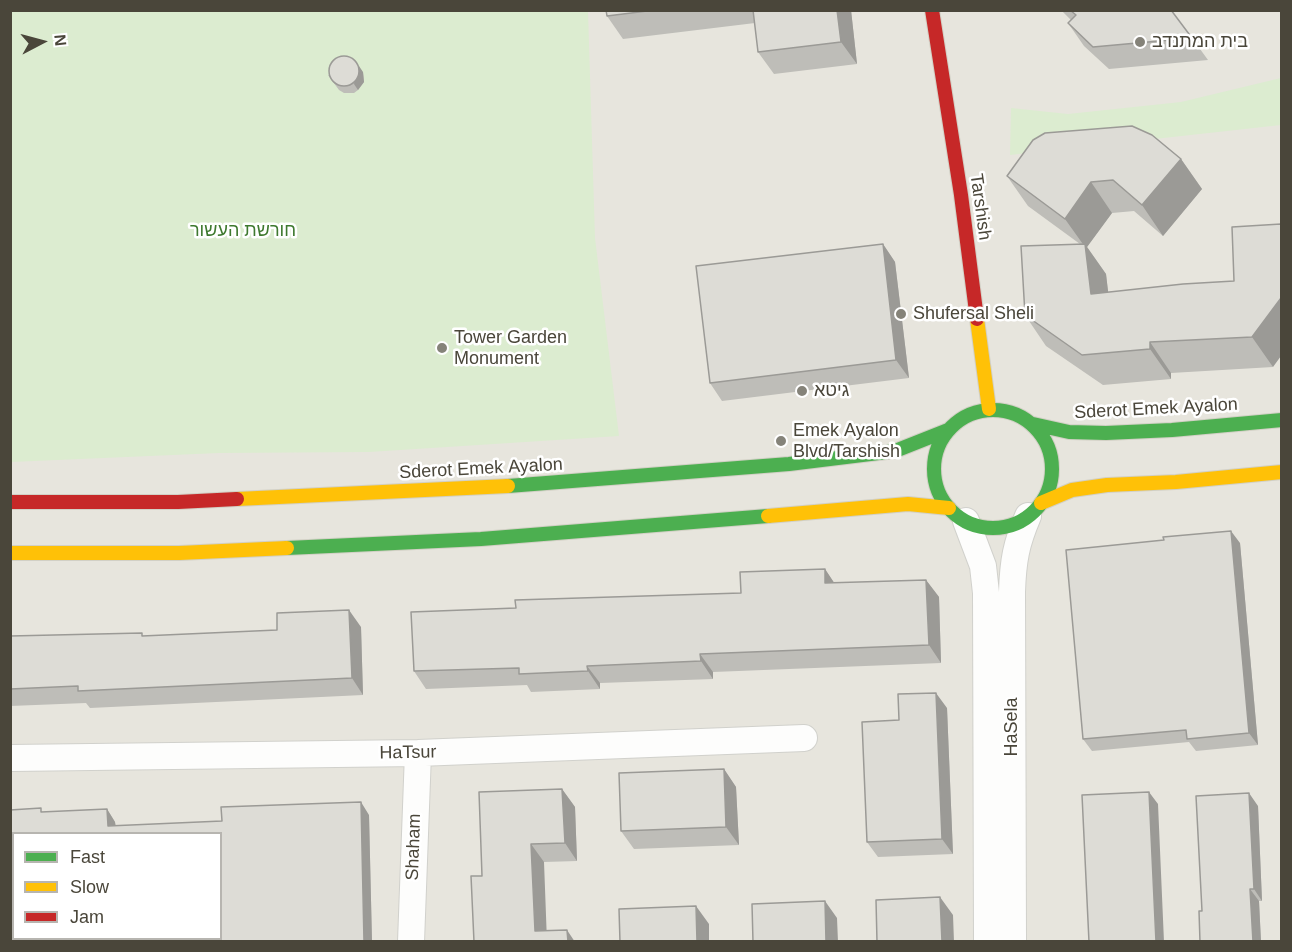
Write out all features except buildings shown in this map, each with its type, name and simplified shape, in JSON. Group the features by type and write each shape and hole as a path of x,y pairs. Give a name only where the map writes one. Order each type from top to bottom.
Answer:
{"main road":[{"name":"Tarshish","path":"932,10 961,195 989,409"},
{"path":"1035,510 1047,496 1053,475 1053,460 1046,440 1033,424 1016,413 989,409 970,414 953,424 941,440 934,460 934,470 938,490 958,515 973,525 995,528 1016,524 1035,510 1072,490 1107,485 1176,482 1281,472"},
{"name":"Sderot Emek Ayalon","path":"1033,424 1069,432 1106,433 1281,420"},
{"name":"Sderot Emek Ayalon","path":"10,502 178,502 478,488 627,478 789,464 895,451 948,430"},
{"path":"10,553 179,553 481,539 643,528 898,505 958,515"}],"street":[{"name":"HaSela","path":"1014,942 1012,567 1016,544 1035,510"},
{"name":"HaSela","path":"958,515 983,566 986,593 987,942"},
{"name":"HaTsur","path":"10,758 418,753 804,738"},
{"name":"Shaham","path":"411,942 418,753"}],"shaded area":[{"path":"10,11 1281,11 1281,941 11,941"}],"green space":[{"name":"חורשת העשור","path":"10,11 588,11 595,238 619,436 369,452 219,453 11,462"},
{"path":"1281,78 1281,125 1010,155 1011,108 1068,114 1181,102"}],"traffic: fast":[{"path":"993,410 1016,414 1035,427 1048,446 1052,469 1048,492 1035,511 1016,524 993,528 970,524 951,511 938,492 934,469 938,446 951,427 970,414 993,410"},
{"path":"1033,424 1069,432 1106,433 1172,430 1282,420"},
{"path":"508,486 789,464 895,451 948,430"},
{"path":"287,548 481,539 768,516"}],"traffic: slow":[{"path":"977,319 989,409"},
{"path":"1041,503 1072,490 1107,485 1176,482 1282,472"},
{"path":"237,499 508,486"},
{"path":"768,516 908,504 949,508"},
{"path":"10,553 179,553 287,548"}],"traffic: jam":[{"path":"932,10 961,195 977,319"},
{"path":"10,502 178,502 237,499"}],"place":[{"name":"בית המתנדב","path":"1140,42"},
{"name":"Shufersal Sheli","path":"901,314"},
{"name":"Tower Garden Monument","path":"442,348"},
{"name":"גיטא","path":"802,391"},
{"name":"Emek Ayalon Blvd/Tarshish","path":"781,441"}]}
